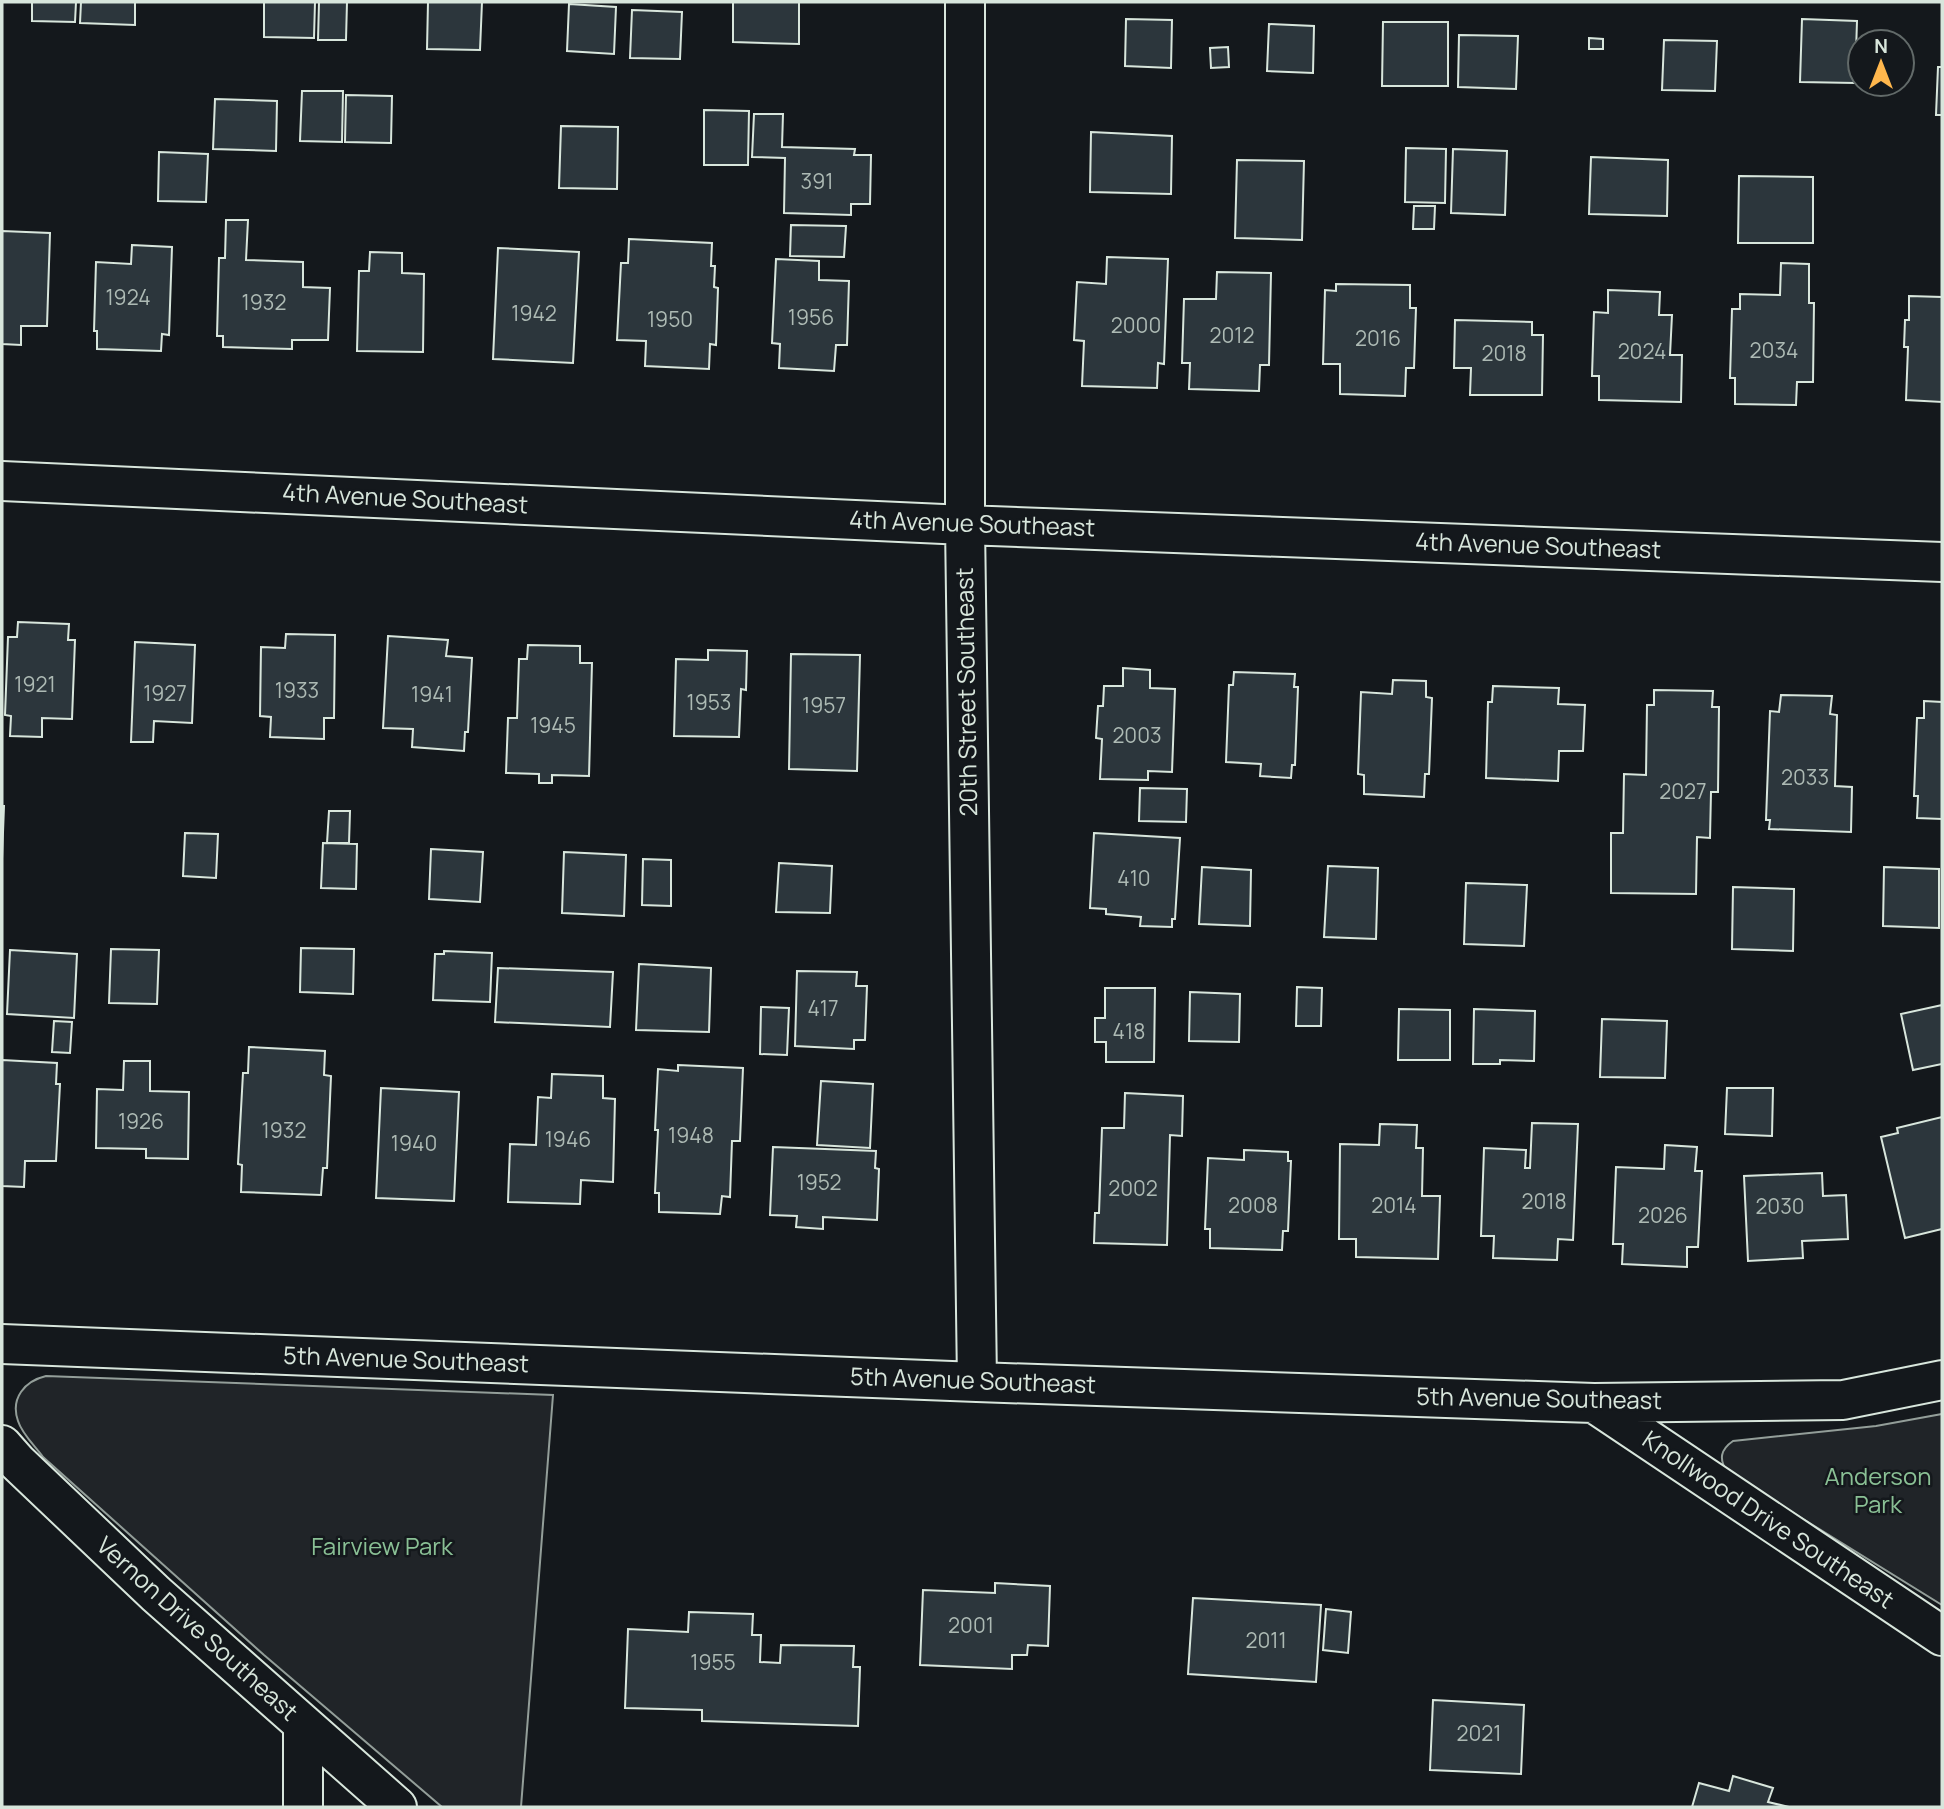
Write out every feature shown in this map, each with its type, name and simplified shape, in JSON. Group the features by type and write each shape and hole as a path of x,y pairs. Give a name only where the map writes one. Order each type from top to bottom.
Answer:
{"street":[{"name":"20th Street Southeast","path":"965,2 965,524 977,1382"},
{"name":"4th Avenue Southeast","path":"2,481 965,524 1942,562"},
{"name":"5th Avenue Southeast","path":"2,1344 1594,1403 1843,1400 1942,1380"},
{"name":"Knollwood Drive Southeast","path":"1594,1403 1942,1636"},
{"name":"Vernon Drive Southeast","path":"2,1445 146,1584 397,1807"},
{"path":"303,1725 303,1807"}],"green space":[{"name":"Fairview Park","path":"46,1376 553,1395 521,1807 442,1807 264,1655 43,1457 20,1426 16,1405 26,1386"},
{"name":"Anderson Park","path":"1942,1414 1942,1605 1727,1472 1723,1463 1723,1451 1733,1441 1876,1426"}],"building":[{"path":"32,2 76,2 75,22 32,21"},
{"path":"81,2 135,2 135,25 80,23"},
{"path":"264,2 315,2 314,38 264,37"},
{"path":"319,2 347,2 346,40 318,40"},
{"path":"428,2 482,2 480,50 427,49"},
{"path":"733,2 799,2 799,44 733,42"},
{"path":"569,4 616,7 614,54 567,51"},
{"path":"632,10 682,12 680,59 630,58"},
{"path":"1126,19 1172,20 1171,68 1125,66"},
{"path":"1802,19 1857,21 1857,28 1846,28 1846,83 1800,82"},
{"path":"1383,22 1448,22 1448,86 1382,86"},
{"path":"1269,24 1314,26 1313,73 1267,71"},
{"path":"1459,35 1518,36 1516,89 1458,87"},
{"path":"1589,38 1603,39 1603,49 1589,49"},
{"path":"1664,40 1717,41 1715,91 1662,90"},
{"path":"1228,47 1229,67 1211,68 1210,48"},
{"path":"1938,67 1942,67 1942,115 1936,115"},
{"path":"302,91 343,91 342,142 300,141"},
{"path":"346,95 392,96 391,143 345,142"},
{"path":"215,99 277,101 276,151 213,149"},
{"path":"704,110 749,111 748,165 704,165"},
{"path":"754,114 783,114 782,147 855,149 854,155 871,155 870,204 851,204 851,215 784,213 785,158 752,157"},
{"path":"561,126 618,127 617,189 559,188"},
{"path":"1091,132 1172,136 1171,194 1090,192"},
{"path":"1406,148 1446,149 1445,203 1405,202"},
{"path":"1453,149 1507,151 1505,215 1451,213"},
{"path":"159,152 208,154 206,202 158,201"},
{"path":"1591,157 1668,160 1667,216 1589,214"},
{"path":"1237,160 1304,161 1302,240 1235,238"},
{"path":"1739,176 1813,177 1813,243 1738,243"},
{"path":"1414,206 1435,206 1434,229 1413,229"},
{"path":"226,220 248,220 246,260 303,262 303,287 330,288 328,340 292,340 292,349 223,347 223,336 217,336 219,258 225,258"},
{"path":"791,225 846,226 844,257 790,256"},
{"path":"2,231 50,233 47,326 21,326 21,345 2,344"},
{"path":"629,239 712,243 711,266 715,266 714,287 718,288 716,345 710,344 709,369 645,366 646,341 617,340 621,263 628,263"},
{"path":"132,245 172,247 169,335 162,334 161,351 97,349 97,331 94,331 96,262 131,264"},
{"path":"498,248 579,252 573,363 493,359"},
{"path":"370,252 402,253 402,273 424,274 423,352 357,351 359,271 369,271"},
{"path":"1107,257 1168,259 1164,364 1158,363 1157,388 1082,386 1084,341 1074,340 1077,282 1106,284"},
{"path":"776,259 819,261 819,280 849,281 847,345 836,345 834,371 779,368 780,344 772,343"},
{"path":"1781,263 1809,264 1809,303 1814,303 1813,382 1797,382 1796,405 1735,404 1735,378 1730,378 1732,309 1740,309 1740,294 1780,295"},
{"path":"1217,272 1271,273 1269,365 1260,365 1259,391 1189,389 1190,363 1182,363 1184,299 1216,299"},
{"path":"1336,284 1410,285 1410,308 1416,308 1414,368 1406,368 1405,396 1340,394 1340,364 1323,364 1325,290 1336,291"},
{"path":"1608,290 1660,292 1659,315 1672,315 1670,355 1682,355 1681,402 1599,400 1599,376 1592,376 1594,312 1608,313"},
{"path":"1909,296 1942,297 1942,402 1906,400 1908,347 1904,347 1905,320 1909,320"},
{"path":"1455,320 1532,322 1532,335 1543,335 1542,395 1470,395 1471,368 1454,368"},
{"path":"18,622 69,624 68,640 75,640 72,719 42,718 42,737 10,736 11,716 5,715 8,637 17,637"},
{"path":"286,634 335,635 334,718 324,718 324,739 270,737 271,717 260,716 261,647 285,648"},
{"path":"388,636 448,640 446,656 472,658 468,732 465,732 464,751 412,747 413,729 383,728"},
{"path":"135,642 195,645 192,723 154,721 153,742 131,742"},
{"path":"528,645 580,646 580,663 592,663 589,776 552,775 552,783 539,783 539,774 506,773 508,718 517,718 519,659 527,659"},
{"path":"708,650 747,651 746,690 741,689 739,737 674,736 676,659 708,660"},
{"path":"791,654 860,655 857,771 789,769"},
{"path":"1123,668 1150,670 1150,688 1175,689 1172,772 1148,771 1148,780 1100,779 1102,739 1096,738 1098,706 1103,706 1104,686 1123,686"},
{"path":"1234,672 1295,674 1294,687 1298,687 1295,765 1292,765 1291,778 1260,776 1261,764 1226,762 1229,685 1233,685"},
{"path":"1393,680 1426,681 1426,697 1432,698 1429,774 1425,774 1424,797 1364,794 1364,775 1358,774 1361,692 1392,694"},
{"path":"1493,686 1559,688 1558,704 1585,705 1583,751 1559,751 1558,781 1486,778 1488,702 1492,702"},
{"path":"1654,690 1713,691 1712,707 1719,707 1718,792 1711,792 1710,838 1697,837 1696,894 1611,893 1611,833 1623,833 1624,774 1646,775 1647,705 1654,705"},
{"path":"1781,695 1832,696 1830,714 1837,715 1835,786 1852,787 1851,832 1769,829 1770,820 1766,820 1770,711 1779,712"},
{"path":"1924,701 1942,702 1942,819 1917,818 1918,796 1914,796 1917,718 1924,718"},
{"path":"1140,788 1187,789 1186,822 1139,821"},
{"path":"2,806 4,806 2,859"},
{"path":"329,811 350,811 349,843 327,843"},
{"path":"185,833 218,834 216,878 183,876"},
{"path":"1094,833 1180,838 1175,919 1172,919 1172,927 1140,926 1141,917 1106,914 1106,909 1090,908"},
{"path":"323,843 357,844 356,889 321,888"},
{"path":"431,849 483,852 480,902 429,899"},
{"path":"564,852 626,855 624,916 562,913"},
{"path":"643,859 671,860 671,906 642,905"},
{"path":"779,863 832,866 830,913 776,912"},
{"path":"1328,866 1378,868 1376,939 1324,937"},
{"path":"1202,867 1251,870 1250,926 1199,924"},
{"path":"1884,867 1939,869 1939,928 1883,926"},
{"path":"1466,883 1527,885 1524,946 1464,944"},
{"path":"1733,887 1794,889 1793,951 1732,949"},
{"path":"301,948 354,949 353,994 300,992"},
{"path":"111,949 159,950 157,1004 109,1003"},
{"path":"10,950 77,954 74,1018 7,1014"},
{"path":"444,951 492,953 490,1002 433,1000 435,954 444,954"},
{"path":"639,964 711,968 709,1032 636,1030"},
{"path":"498,968 613,972 610,1027 495,1022"},
{"path":"797,971 857,972 856,986 867,986 865,1040 854,1040 854,1049 795,1046"},
{"path":"1297,987 1322,988 1321,1026 1296,1026"},
{"path":"1105,988 1155,988 1154,1062 1106,1062 1106,1042 1095,1042 1095,1018 1105,1018"},
{"path":"1190,992 1240,994 1239,1042 1189,1041"},
{"path":"1942,1005 1942,1064 1913,1070 1901,1014"},
{"path":"761,1007 789,1008 787,1055 760,1054"},
{"path":"1399,1009 1450,1010 1450,1060 1398,1060"},
{"path":"1474,1009 1535,1011 1534,1061 1500,1060 1500,1064 1473,1064"},
{"path":"1602,1019 1667,1021 1665,1078 1600,1077"},
{"path":"54,1021 72,1022 70,1053 52,1052"},
{"path":"249,1047 325,1051 324,1075 331,1076 327,1168 323,1168 321,1195 241,1192 242,1165 238,1164 243,1073 248,1073"},
{"path":"2,1060 57,1063 56,1084 60,1084 56,1161 25,1161 24,1187 2,1186"},
{"path":"124,1061 150,1061 150,1091 189,1092 188,1159 146,1158 146,1149 96,1148 97,1089 123,1090"},
{"path":"678,1065 743,1068 740,1141 732,1141 730,1197 722,1196 720,1214 659,1212 659,1193 655,1193 658,1069 678,1071"},
{"path":"552,1074 603,1076 603,1098 615,1099 613,1182 581,1180 580,1204 508,1202 510,1144 536,1145 538,1097 551,1098"},
{"path":"821,1081 873,1084 870,1148 817,1145"},
{"path":"381,1088 459,1092 454,1201 376,1198"},
{"path":"1727,1088 1773,1088 1772,1136 1725,1134"},
{"path":"1125,1093 1183,1096 1182,1136 1170,1135 1167,1245 1094,1243 1095,1213 1099,1213 1102,1128 1124,1128"},
{"path":"1942,1117 1942,1229 1905,1238 1881,1137 1898,1133 1897,1128"},
{"path":"1532,1123 1578,1124 1573,1240 1558,1239 1557,1260 1493,1258 1494,1236 1481,1236 1484,1148 1526,1150 1525,1168 1530,1168"},
{"path":"1380,1124 1417,1125 1416,1148 1423,1148 1422,1196 1440,1196 1438,1259 1356,1257 1356,1239 1339,1239 1340,1144 1379,1145"},
{"path":"1665,1145 1697,1147 1695,1171 1702,1171 1698,1247 1687,1247 1687,1267 1622,1264 1623,1244 1613,1244 1616,1167 1664,1169"},
{"path":"773,1147 876,1151 875,1168 879,1169 877,1220 823,1217 823,1229 796,1227 797,1216 770,1215"},
{"path":"1244,1150 1288,1152 1288,1161 1291,1161 1288,1231 1283,1231 1282,1250 1210,1248 1210,1229 1205,1229 1208,1158 1244,1160"},
{"path":"1822,1173 1823,1196 1846,1195 1848,1239 1802,1241 1803,1258 1748,1261 1744,1176"},
{"path":"995,1583 1050,1586 1048,1646 1028,1645 1027,1655 1012,1655 1012,1669 920,1665 923,1590 995,1593"},
{"path":"1193,1598 1321,1605 1316,1682 1188,1674"},
{"path":"1326,1609 1351,1612 1348,1653 1323,1650"},
{"path":"689,1612 753,1614 752,1635 761,1635 760,1662 780,1663 781,1645 854,1646 853,1667 860,1667 858,1726 702,1721 702,1710 625,1708 628,1629 688,1632"},
{"path":"1433,1700 1524,1705 1521,1774 1430,1770"},
{"path":"1733,1776 1773,1788 1768,1802 1789,1807 1692,1807 1699,1783 1729,1791"}]}
